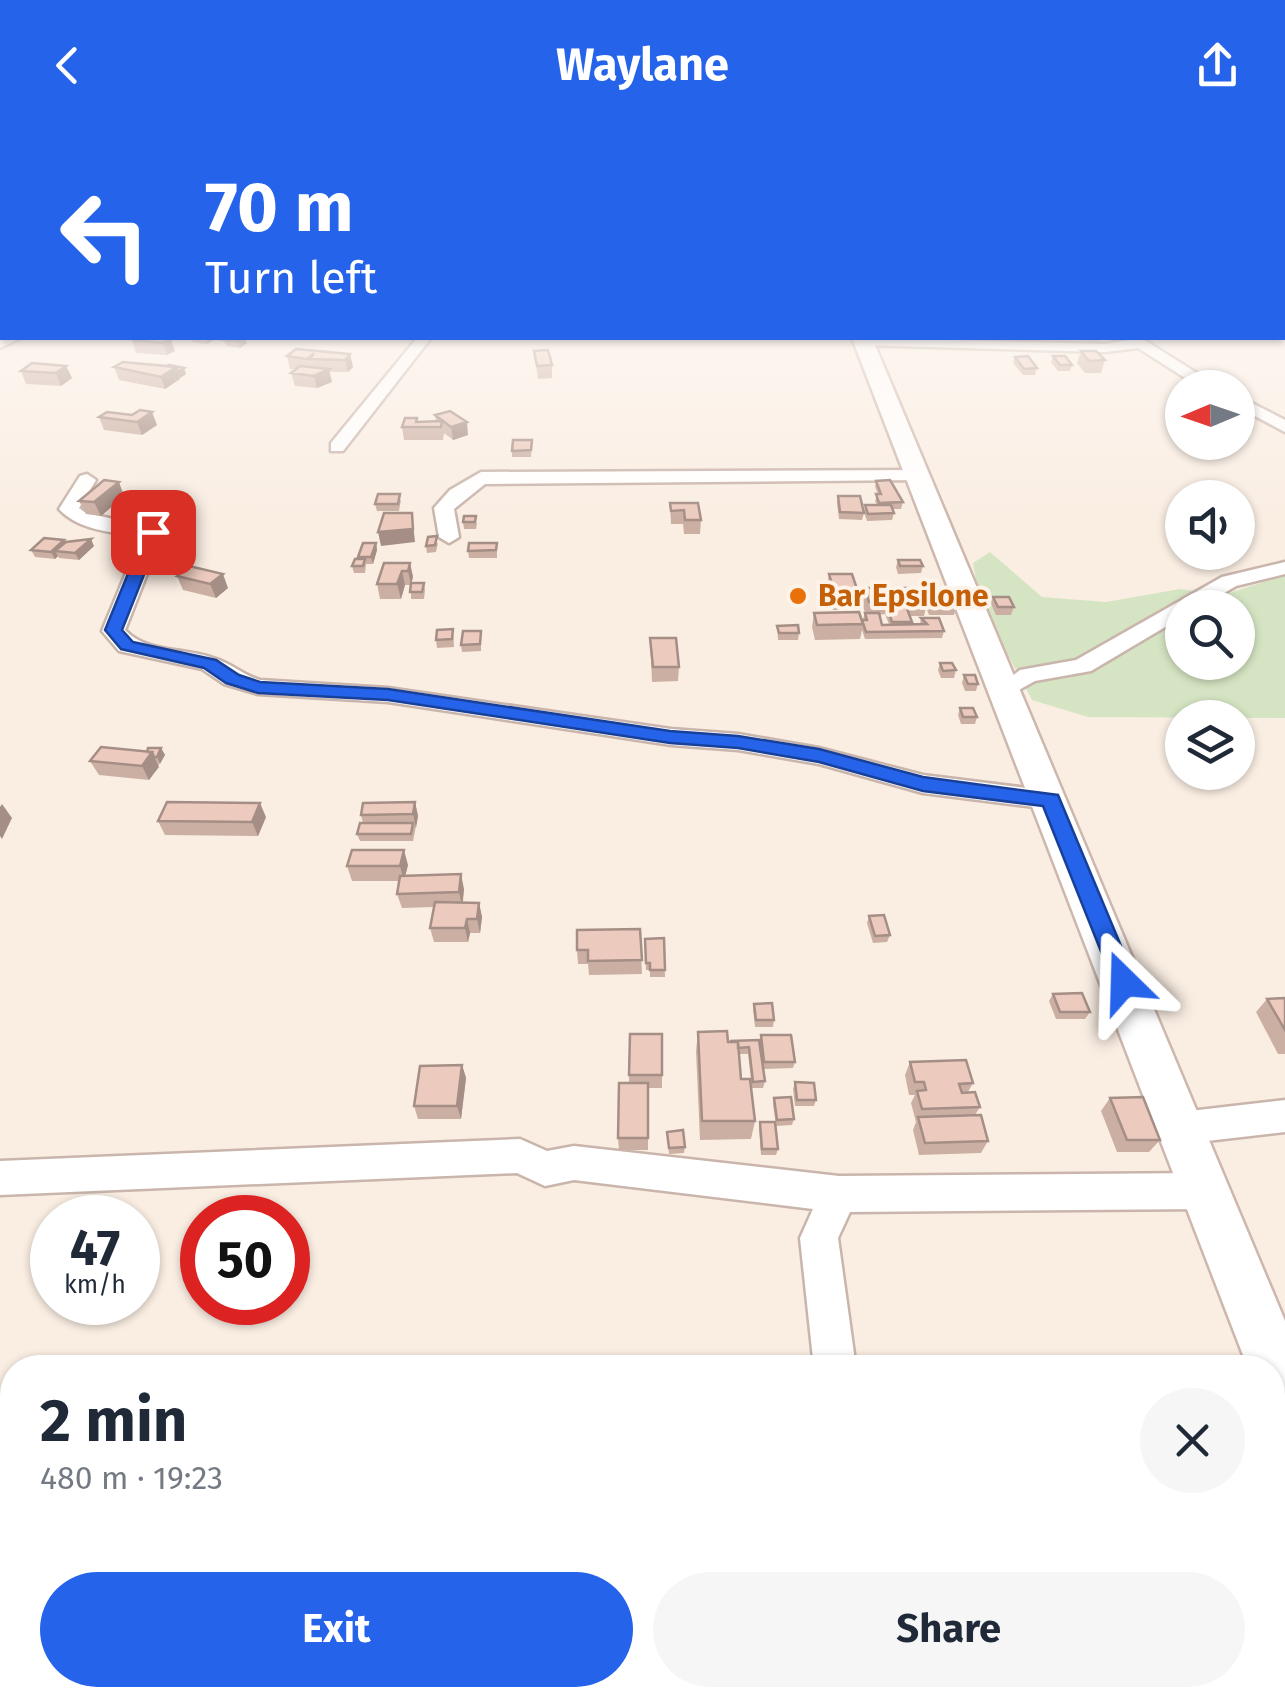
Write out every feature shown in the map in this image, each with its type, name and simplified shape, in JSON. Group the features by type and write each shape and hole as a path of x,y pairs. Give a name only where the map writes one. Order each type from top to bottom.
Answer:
{"main road":[{"path":"875,371 1051,800 1271,1355"}],"street":[{"path":"336,447 398,371"},
{"path":"1255,410 1285,427"},
{"path":"449,537 444,508 456,494 480,478 916,476"},
{"path":"87,480 69,508 79,517 153,532 113,630 127,646 210,664 232,679 258,687 388,695 670,737 738,742 819,756 923,784 1051,800"},
{"path":"1006,690 1028,674 1083,666 1229,581 1285,568"},
{"path":"1181,1128 1285,1116"},
{"path":"0,1178 520,1156 545,1169 574,1163 840,1194 1204,1191"},
{"path":"833,1355 818,1238 840,1194"}],"green space":[{"path":"990,552 1042,597 1106,602 1165,592 1165,680 1255,680 1255,590 1238,590 1285,575 1285,718 1255,718 1255,700 1165,700 1165,717 1088,717 1032,700 981,605 973,563"}],"building":[{"path":"131,371 171,371 161,377"},
{"path":"294,371 326,371 314,376 291,373"},
{"path":"140,410 152,412 137,422 99,417 107,412 132,415"},
{"path":"450,411 467,422 451,427 435,415"},
{"path":"405,418 417,418 416,422 442,421 441,427 402,427"},
{"path":"513,440 532,440 531,450 512,451"},
{"path":"104,480 119,482 94,502 79,501"},
{"path":"890,480 903,502 879,503 876,494 881,494 876,481"},
{"path":"378,494 400,494 398,504 375,504"},
{"path":"838,496 860,496 864,513 840,512"},
{"path":"670,503 698,503 701,520 685,520 684,510 671,511"},
{"path":"865,505 891,505 894,513 868,514"},
{"path":"384,513 412,513 413,529 378,532"},
{"path":"464,516 476,516 475,522 463,522"},
{"path":"437,536 435,545 426,546 428,537"},
{"path":"44,538 64,540 51,552 31,550"},
{"path":"91,539 75,553 55,551 66,542"},
{"path":"363,543 376,543 371,557 358,557"},
{"path":"469,543 497,543 496,550 468,551"},
{"path":"355,559 365,559 363,566 352,566"},
{"path":"898,560 920,560 923,566 900,566"},
{"path":"384,563 410,563 397,584 377,584"},
{"path":"189,566 223,574 210,584 177,576"},
{"path":"829,574 852,574 859,595 835,595"},
{"path":"411,583 424,583 422,592 410,592"},
{"path":"865,588 923,588 928,601 914,601 913,597 869,602"},
{"path":"926,595 951,595 956,607 931,608"},
{"path":"993,597 1009,597 1014,607 998,607"},
{"path":"906,606 912,622 892,622 887,607"},
{"path":"859,612 863,624 817,625 814,613"},
{"path":"865,613 879,613 882,625 927,624 921,618 939,618 944,631 866,632 862,620 867,620"},
{"path":"798,625 799,633 779,633 777,626"},
{"path":"453,629 452,639 436,640 437,630"},
{"path":"463,631 481,631 480,644 461,645"},
{"path":"650,638 676,638 679,667 653,667"},
{"path":"940,663 952,663 956,670 943,671"},
{"path":"964,675 975,675 978,684 968,684"},
{"path":"960,708 973,708 977,717 963,717"},
{"path":"101,747 152,752 142,766 90,761"},
{"path":"148,748 161,748 154,757 147,752"},
{"path":"167,802 260,803 252,822 158,821"},
{"path":"415,802 413,814 361,815 363,803"},
{"path":"360,823 413,823 411,834 357,834"},
{"path":"352,850 404,850 400,866 347,866"},
{"path":"461,874 459,892 397,894 400,876"},
{"path":"435,902 479,903 477,919 467,919 465,928 430,928"},
{"path":"884,915 890,935 875,936 869,916"},
{"path":"640,929 642,960 588,961 588,950 577,950 577,930"},
{"path":"664,938 665,970 650,970 645,939"},
{"path":"1082,993 1090,1012 1060,1012 1053,994"},
{"path":"1285,998 1285,1030 1267,999"},
{"path":"772,1003 774,1020 756,1020 754,1004"},
{"path":"727,1031 728,1042 738,1042 741,1079 750,1079 755,1121 702,1121 698,1032"},
{"path":"630,1034 662,1034 662,1075 629,1075"},
{"path":"761,1035 791,1035 795,1062 764,1062"},
{"path":"759,1040 765,1081 753,1082 749,1047 738,1048 738,1042 730,1041"},
{"path":"966,1060 973,1083 959,1084 962,1093 975,1092 980,1107 922,1109 917,1091 926,1090 924,1082 915,1082 910,1062"},
{"path":"462,1065 457,1106 414,1106 420,1066"},
{"path":"795,1082 814,1083 816,1100 797,1100"},
{"path":"619,1083 648,1083 648,1138 618,1138"},
{"path":"791,1097 794,1119 777,1120 774,1098"},
{"path":"1143,1097 1160,1140 1127,1140 1110,1098"},
{"path":"981,1115 988,1141 925,1143 918,1117"},
{"path":"760,1122 775,1122 778,1149 762,1149"},
{"path":"683,1130 685,1147 669,1148 667,1132"}],"place":[{"name":"Bar Epsilone","path":"798,596"}],"route":[{"path":"153,532 113,630 127,646 210,664 232,679 258,687 388,695 670,737 738,742 819,756 905,781 1051,800 1124,982"}]}
